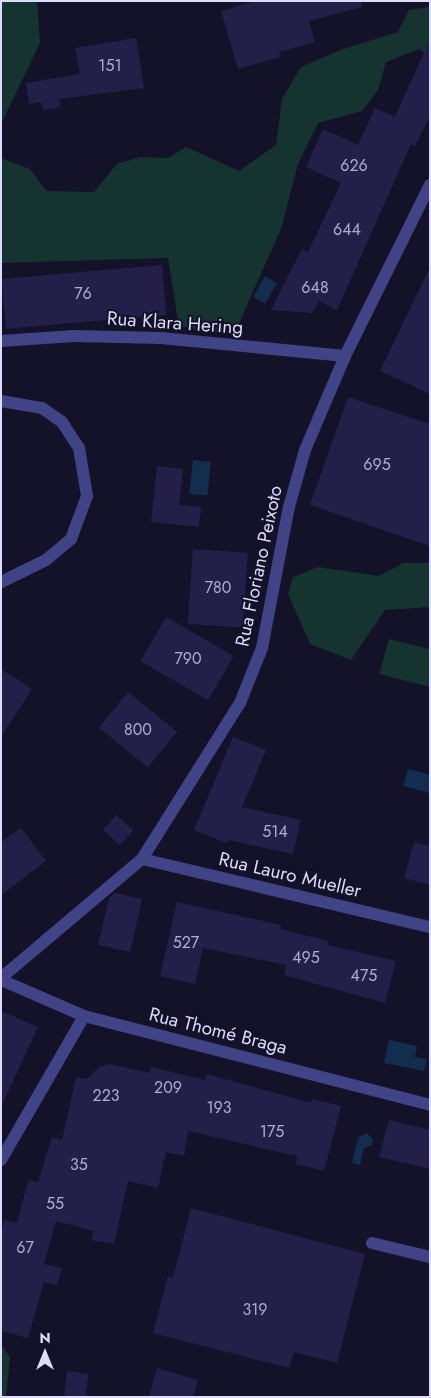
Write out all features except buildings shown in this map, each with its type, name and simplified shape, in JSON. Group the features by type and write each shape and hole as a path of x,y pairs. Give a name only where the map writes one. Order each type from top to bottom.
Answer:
{"street":[{"name":"Rua Floriano Peixoto","path":"1,979 142,859 240,703 262,648 287,516 302,459 345,356 430,185"},
{"name":"Rua Klara Hering","path":"1,341 74,336 161,338 345,356"},
{"path":"1,401 42,408 62,422 79,448 87,496 71,539 46,560 1,582"},
{"name":"Rua Lauro Mueller","path":"142,859 430,927"},
{"name":"Rua Thomé Braga","path":"1,979 84,1016 430,1104"},
{"path":"1,1160 84,1016"},
{"path":"372,1243 430,1257"}],"green space":[{"path":"1,1 37,1 40,43 1,124"},
{"path":"430,7 430,57 419,49 386,62 378,90 362,111 318,123 298,164 281,229 235,332 216,333 179,326 168,258 1,263 1,158 30,169 46,191 94,192 117,164 140,157 168,158 186,147 239,171 276,145 282,99 301,67 340,50 398,32 409,10"},
{"path":"403,563 430,563 430,607 385,610 351,660 310,644 288,594 293,577 318,567 379,576"},
{"path":"389,639 430,649 430,687 379,674"},
{"path":"1,1345 10,1357 6,1397 1,1397"}],"water":[{"path":"265,276 277,283 265,304 253,297"},
{"path":"193,460 211,462 207,496 189,494"},
{"path":"408,769 430,775 430,793 403,786"},
{"path":"389,1040 417,1046 415,1057 427,1059 424,1071 384,1063"},
{"path":"366,1133 373,1139 372,1145 364,1148 360,1165 352,1163 358,1138"}]}
